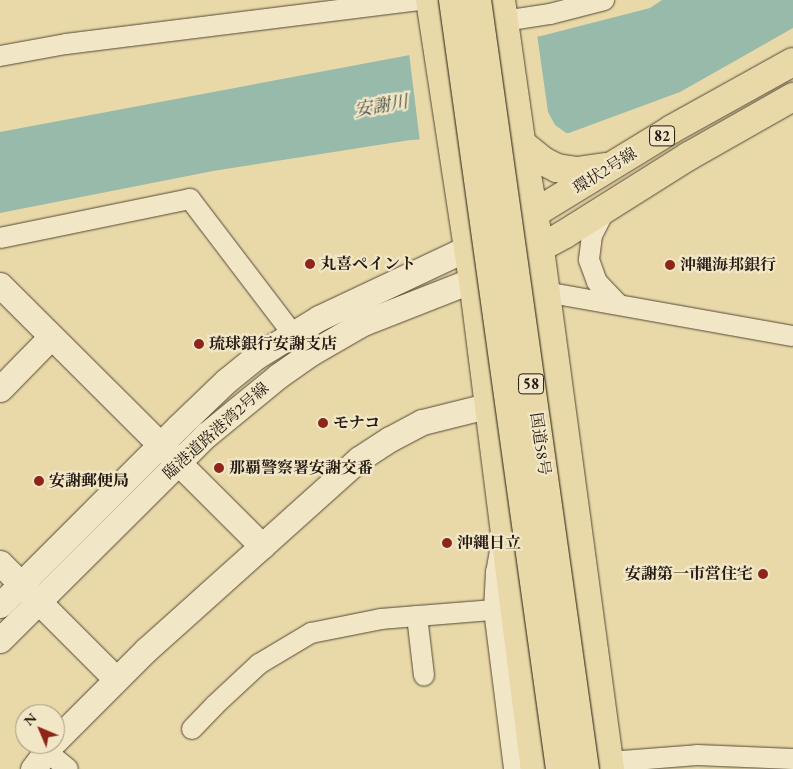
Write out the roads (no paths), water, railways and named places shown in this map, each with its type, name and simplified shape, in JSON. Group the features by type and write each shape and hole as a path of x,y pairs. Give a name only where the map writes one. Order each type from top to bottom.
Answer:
{"main road":[{"path":"430,0 474,280 535,769"},
{"name":"国道58号","path":"453,0 560,769"},
{"name":"国道58号","path":"477,0 601,767"},
{"name":"58","path":"504,19 546,292 601,767"},
{"name":"環状2号線","path":"468,248 534,215 609,167 793,62"},
{"name":"環状2号線","path":"474,280 540,249 689,156 793,98"},
{"path":"522,142 543,161 557,168 576,171 609,167"}],"street":[{"path":"0,56 66,44 419,0"},
{"path":"504,19 550,14 604,0"},
{"path":"0,238 190,199 292,333"},
{"path":"606,208 592,235 589,260 597,282 618,304"},
{"name":"臨港道路港湾2号線","path":"0,605 226,381 258,356 292,333 337,309 468,248"},
{"path":"474,280 793,336"},
{"name":"臨港道路港湾2号線","path":"0,640 178,463 246,401 319,348 388,311 474,280"},
{"path":"0,285 51,338 262,546"},
{"path":"0,389 51,338"},
{"path":"65,732 116,679 359,459 390,438 422,422 490,405"},
{"path":"505,524 496,572 494,610 514,769"},
{"path":"0,562 116,679"},
{"path":"192,729 259,664 310,632 381,619 494,610"},
{"path":"418,616 424,676"},
{"path":"50,754 68,769"},
{"path":"601,767 697,755 793,759"}],"water":[{"name":"安謝川","path":"662,0 793,0 793,28 680,92 569,133 410,140 213,171 0,213 0,132 410,55 541,36 650,8"}],"place":[{"name":"丸喜ペイント","path":"310,264"},
{"name":"沖縄海邦銀行","path":"670,265"},
{"name":"琉球銀行安謝支店","path":"199,344"},
{"name":"モナコ","path":"323,423"},
{"name":"那覇警察署安謝交番","path":"219,468"},
{"name":"安謝郵便局","path":"39,481"},
{"name":"沖縄日立","path":"447,543"},
{"name":"安謝第一市営住宅","path":"763,574"}]}
